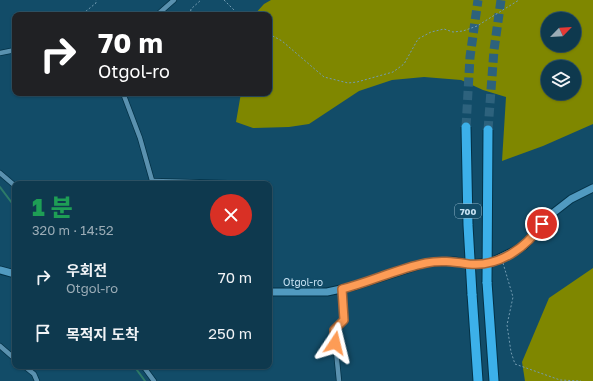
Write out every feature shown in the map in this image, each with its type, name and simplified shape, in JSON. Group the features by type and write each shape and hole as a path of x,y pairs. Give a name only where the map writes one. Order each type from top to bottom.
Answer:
{"highway":[{"name":"700","path":"466,127 468,226 478,381"},
{"name":"700","path":"488,130 487,282 494,381"}],"street":[{"path":"160,12 174,0"},
{"path":"0,53 12,51"},
{"path":"124,96 140,138 152,181"},
{"path":"0,173 12,183"},
{"name":"Otgol-ro","path":"272,292 313,293 342,289 426,263 455,261 481,264 502,258 524,246 553,213 571,199 593,188"},
{"path":"0,270 12,273"},
{"path":"339,381 334,330 344,320 342,289"},
{"path":"0,346 12,356"},
{"path":"28,369 34,374 37,381"},
{"path":"145,369 154,381"}],"path":[{"path":"85,12 96,3 96,0"},
{"path":"190,12 191,9 200,0"},
{"path":"224,0 235,12"},
{"path":"272,36 282,41 324,77 348,83 357,82 393,72 404,64 418,39 431,32 444,29 453,32 463,31 477,26 519,0"},
{"path":"502,258 513,297 507,325 511,352 515,364 560,380 581,381"}],"shaded area":[{"path":"271,0 593,0 593,124 543,146 502,161 506,97 483,90 461,80 424,77 392,80 359,91 309,124 289,127 253,128 236,122 240,96 272,96 272,12 257,12 264,4"},
{"path":"593,268 593,381 525,381 522,362 549,298"}],"waterway":[{"path":"0,187 12,203"},
{"path":"136,369 145,381"}],"tunnel":[{"path":"466,127 470,57 478,0"},
{"path":"488,130 494,50 501,0"}],"route":[{"path":"335,343 334,330 337,325 344,320 342,289 426,263 455,261 469,264 481,264 491,262 513,253 524,246 534,236 542,224"}]}
